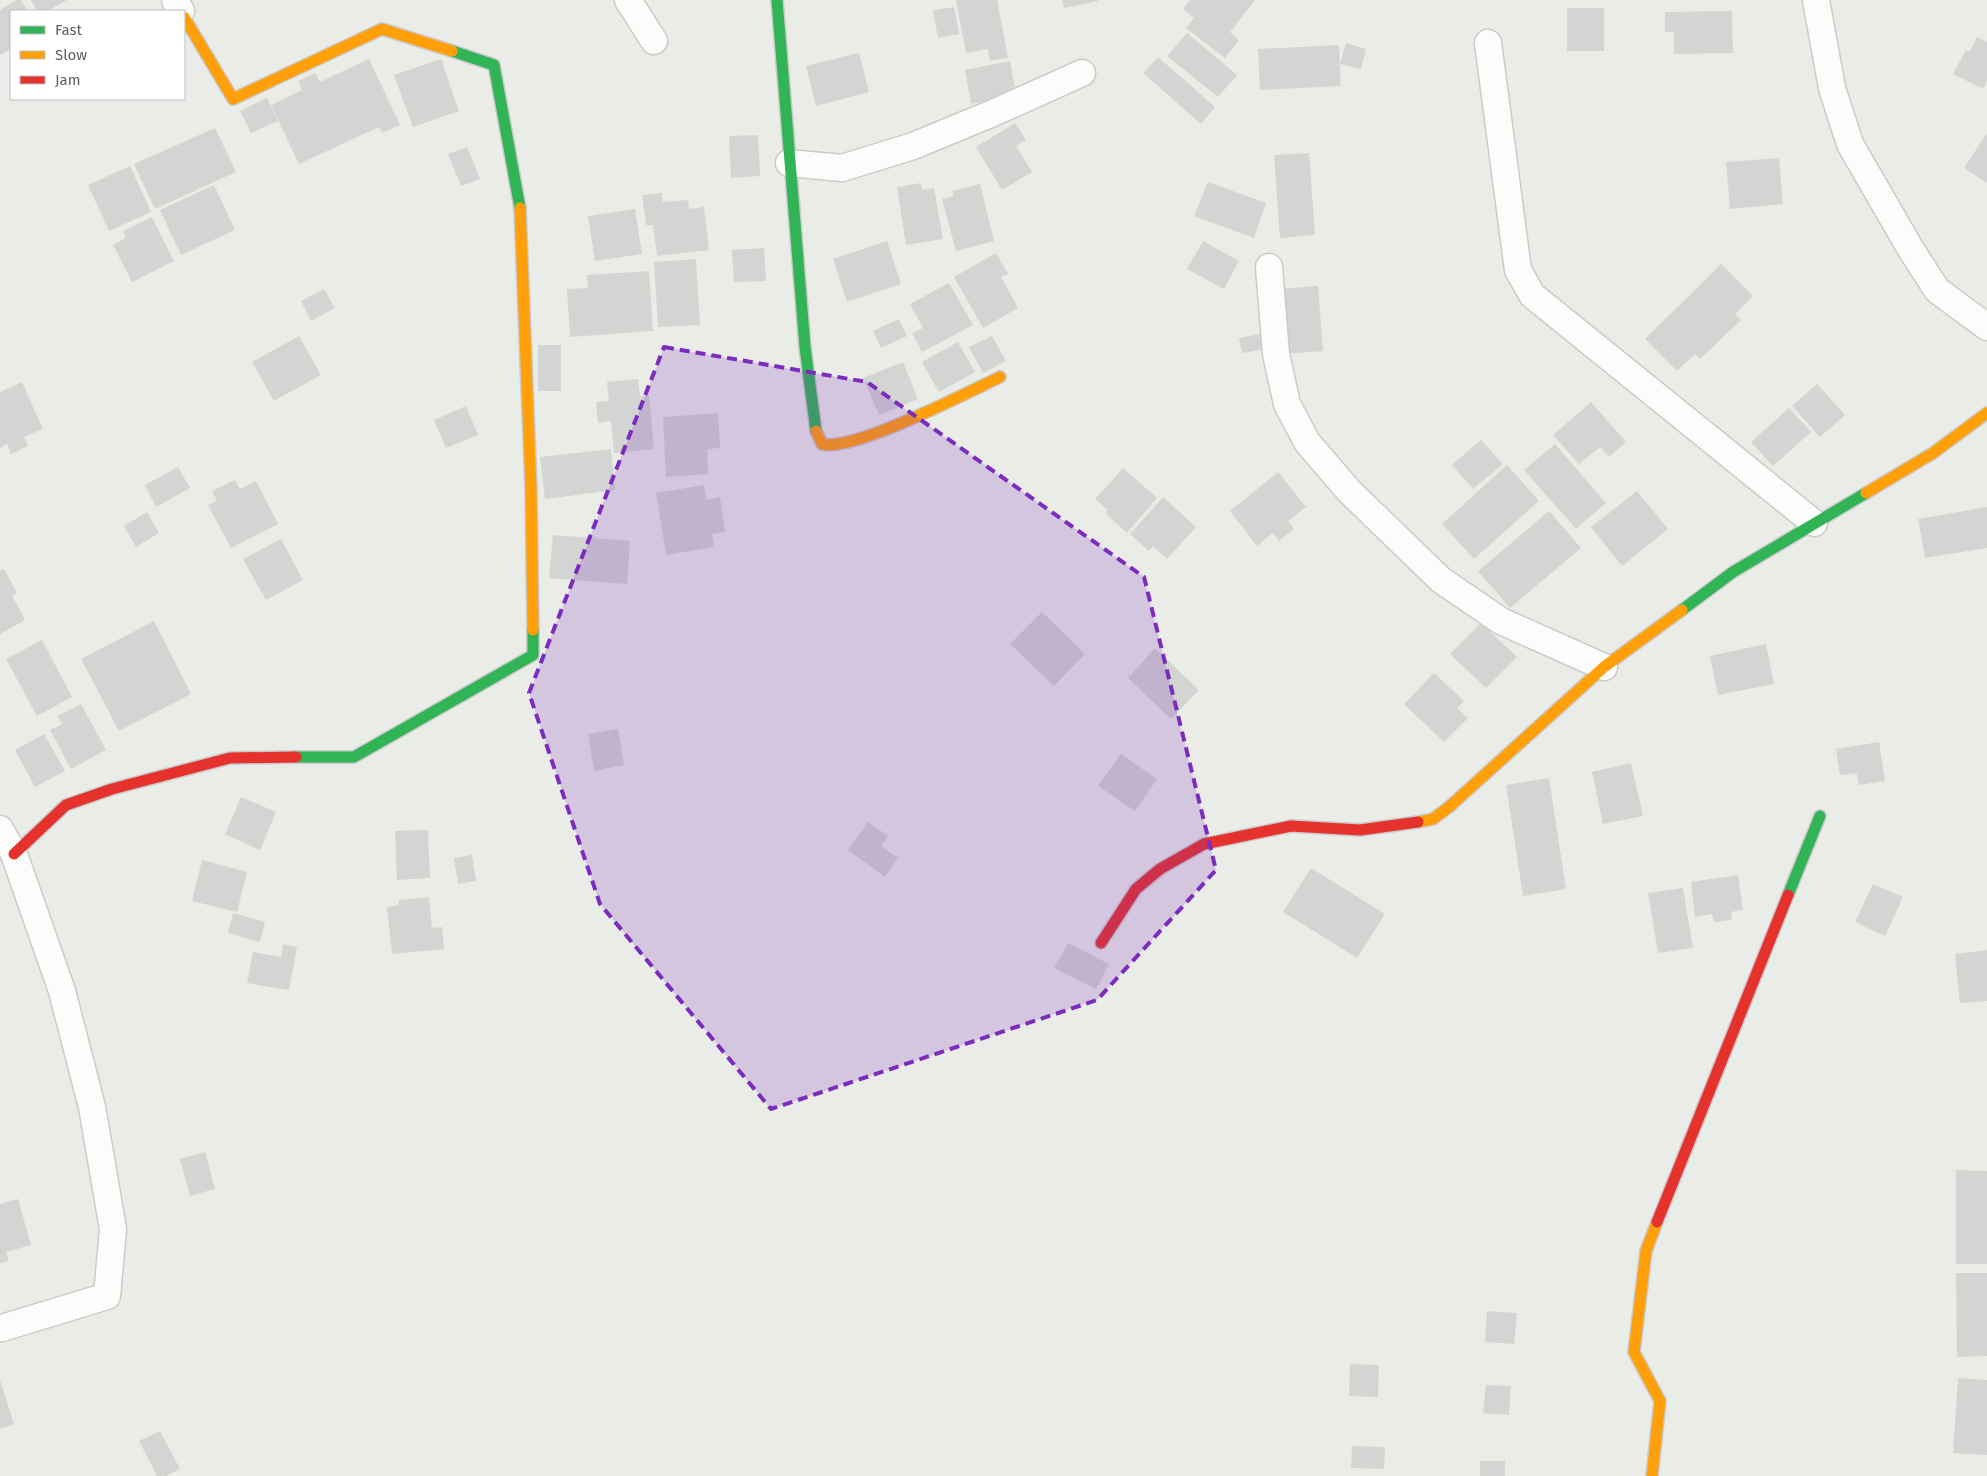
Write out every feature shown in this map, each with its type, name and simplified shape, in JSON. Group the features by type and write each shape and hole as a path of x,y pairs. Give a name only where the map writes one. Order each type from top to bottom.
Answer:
{"street":[{"path":"628,0 654,41"},
{"path":"777,0 805,347 816,434 822,444 830,446 868,437 1000,377"},
{"path":"1816,0 1832,88 1850,144 1910,248 1937,290 1987,327"},
{"path":"14,854 66,805 112,789 230,758 354,757 533,655 531,488 521,212 494,65 382,29 233,99 185,19"},
{"path":"1488,43 1518,270 1532,295 1814,523"},
{"path":"789,163 842,168 922,142 1082,73"},
{"path":"1268,267 1276,354 1287,404 1307,442 1349,491 1441,580 1501,621 1604,667"},
{"path":"1101,943 1136,890 1160,869 1204,844 1291,826 1360,830 1433,819 1449,807 1604,667 1733,572 1933,453 1987,413"},
{"path":"1652,1476 1660,1401 1634,1352 1646,1251 1820,816"},
{"path":"0,829 14,854 62,991 92,1107 113,1229 107,1296 2,1328"}],"highlighted area":[{"path":"664,347 867,382 1144,577 1216,870 1097,1000 771,1109 600,904 529,693"}],"building":[{"path":"17,0 21,0 27,10 10,10 10,52 9,50 0,55 0,10"},
{"path":"31,0 67,0 49,10 36,10"},
{"path":"956,0 997,0 1008,58 990,61 988,49 966,53"},
{"path":"1062,0 1098,0 1098,1 1064,8"},
{"path":"1190,0 1255,0 1230,32 1239,40 1225,58 1186,28 1194,18 1183,9"},
{"path":"954,7 959,34 938,38 933,10"},
{"path":"1567,8 1604,8 1604,51 1567,51"},
{"path":"1732,11 1733,53 1674,54 1674,32 1665,32 1665,12"},
{"path":"1187,33 1237,75 1218,97 1167,56"},
{"path":"1977,37 1987,42 1987,81 1983,89 1953,74 1966,50 1970,52"},
{"path":"1346,43 1366,49 1361,69 1340,64"},
{"path":"1339,45 1341,86 1260,90 1258,49"},
{"path":"859,53 869,92 816,106 806,66"},
{"path":"1158,57 1215,107 1201,124 1143,73"},
{"path":"369,59 400,125 382,133 379,127 299,164 271,105 302,90 298,81 315,73 320,82"},
{"path":"441,59 459,111 413,127 394,75"},
{"path":"1010,61 1016,95 971,104 965,70"},
{"path":"267,98 278,121 251,133 240,111"},
{"path":"1015,123 1026,140 1016,146 1032,172 1002,190 976,147"},
{"path":"215,128 236,172 155,209 134,164"},
{"path":"1987,133 1987,183 1964,168"},
{"path":"758,135 760,176 731,178 729,136"},
{"path":"467,147 480,179 461,186 448,154"},
{"path":"1309,153 1315,235 1280,238 1274,155"},
{"path":"1779,158 1783,204 1730,209 1726,162"},
{"path":"130,166 151,212 109,231 88,185"},
{"path":"1208,182 1266,203 1254,238 1194,216"},
{"path":"921,183 922,190 934,188 943,239 906,245 897,187"},
{"path":"980,184 994,241 956,251 942,199 954,196 952,191"},
{"path":"214,185 235,230 181,255 160,210"},
{"path":"662,193 663,202 688,200 689,209 704,207 709,250 657,256 653,225 646,225 642,195"},
{"path":"635,209 642,254 595,261 588,216"},
{"path":"152,217 174,261 132,282 113,245 126,238 123,231"},
{"path":"887,241 901,284 847,302 833,259"},
{"path":"1203,241 1239,261 1224,289 1187,269"},
{"path":"764,248 766,281 734,282 732,250"},
{"path":"996,253 1008,274 1001,277 1018,308 983,328 954,277"},
{"path":"696,259 700,325 658,327 654,262"},
{"path":"1721,264 1753,296 1735,314 1741,320 1700,359 1695,354 1677,371 1645,339"},
{"path":"649,271 653,331 570,337 567,289 588,288 587,275"},
{"path":"949,283 973,325 922,352 912,333 923,328 910,304"},
{"path":"1318,286 1323,351 1284,354 1279,289"},
{"path":"324,289 335,308 311,321 301,301"},
{"path":"899,319 907,336 881,348 873,331"},
{"path":"1270,332 1272,348 1242,353 1239,338"},
{"path":"299,336 321,375 274,401 252,362"},
{"path":"992,336 1006,361 983,373 969,347"},
{"path":"958,342 975,372 939,392 922,362"},
{"path":"538,345 561,345 561,391 538,391"},
{"path":"903,362 918,399 879,415 863,378"},
{"path":"638,379 640,396 649,395 654,449 614,453 611,421 598,423 596,402 609,401 607,382"},
{"path":"22,382 43,429 24,437 28,446 11,454 7,444 0,448 0,392"},
{"path":"1817,384 1845,415 1820,437 1792,406"},
{"path":"1591,402 1626,442 1609,457 1600,447 1579,464 1553,435"},
{"path":"466,406 478,435 446,448 434,420"},
{"path":"1789,408 1811,432 1773,466 1751,442"},
{"path":"718,413 720,448 707,449 708,474 666,477 663,417"},
{"path":"1481,440 1503,464 1473,489 1452,465"},
{"path":"1555,444 1606,503 1576,529 1524,470"},
{"path":"611,449 615,490 545,499 540,457"},
{"path":"1507,465 1539,501 1474,559 1442,524"},
{"path":"178,467 190,488 156,507 145,485"},
{"path":"1123,468 1157,498 1127,533 1105,513 1108,510 1095,499"},
{"path":"1278,472 1306,507 1288,521 1294,529 1279,541 1273,533 1257,546 1230,511"},
{"path":"235,480 240,489 256,481 278,524 231,548 208,505 217,501 212,491"},
{"path":"704,485 706,500 720,497 725,532 712,534 714,547 666,555 656,493"},
{"path":"1637,491 1668,529 1622,566 1591,527"},
{"path":"1163,497 1196,527 1167,559 1153,546 1149,551 1130,534"},
{"path":"1987,507 1987,548 1925,558 1918,519"},
{"path":"1549,511 1581,548 1510,608 1478,571"},
{"path":"147,512 159,533 136,547 124,526"},
{"path":"553,535 630,541 627,584 549,578"},
{"path":"281,539 303,580 266,600 243,559"},
{"path":"4,569 17,593 12,596 25,620 0,634 0,571"},
{"path":"1042,612 1085,654 1054,686 1010,644"},
{"path":"154,621 191,694 119,731 81,659"},
{"path":"1481,623 1517,657 1486,688 1450,654"},
{"path":"42,640 72,697 37,716 6,659"},
{"path":"1766,644 1774,684 1718,695 1710,656"},
{"path":"1155,648 1199,690 1171,719 1128,678"},
{"path":"1434,673 1464,701 1457,708 1468,718 1444,742 1404,704"},
{"path":"81,704 106,750 71,769 50,730 62,724 57,716"},
{"path":"618,729 624,765 594,771 588,734"},
{"path":"44,734 65,771 35,787 15,750"},
{"path":"1879,742 1885,781 1859,785 1857,773 1840,775 1836,749"},
{"path":"1121,754 1157,779 1135,811 1098,786"},
{"path":"1631,763 1643,816 1603,824 1592,772"},
{"path":"1549,778 1566,889 1523,896 1506,785"},
{"path":"241,797 276,812 260,850 225,834"},
{"path":"868,822 888,836 881,846 898,858 885,877 848,850"},
{"path":"428,830 430,878 397,880 395,831"},
{"path":"472,855 476,881 458,884 454,858"},
{"path":"202,860 247,872 237,912 192,901"},
{"path":"1311,868 1385,914 1357,958 1283,912"},
{"path":"1738,875 1743,910 1731,912 1732,920 1714,922 1712,914 1695,917 1691,882"},
{"path":"1873,884 1903,897 1885,936 1855,922"},
{"path":"1683,888 1693,948 1658,953 1648,893"},
{"path":"429,897 432,928 442,927 444,949 392,954 387,907 399,905 399,900"},
{"path":"233,913 265,922 260,942 228,933"},
{"path":"1068,943 1109,964 1096,989 1054,968"},
{"path":"283,944 297,947 289,990 247,983 253,952 281,957"},
{"path":"1987,950 1987,1001 1960,1003 1955,954"},
{"path":"205,1152 215,1189 190,1196 180,1159"},
{"path":"1956,1170 1987,1171 1987,1264 1956,1264"},
{"path":"18,1199 31,1245 6,1252 9,1261 0,1263 0,1204"},
{"path":"1956,1273 1987,1273 1987,1356 1957,1357"},
{"path":"1487,1311 1517,1313 1514,1344 1485,1342"},
{"path":"1350,1364 1379,1365 1378,1397 1349,1396"},
{"path":"1958,1378 1987,1380 1987,1455 1953,1453"},
{"path":"0,1380 14,1424 0,1429"},
{"path":"1486,1385 1511,1386 1509,1415 1483,1413"},
{"path":"160,1431 180,1469 166,1476 157,1476 139,1441"},
{"path":"1352,1446 1385,1447 1384,1469 1351,1468"},
{"path":"1480,1461 1505,1461 1505,1476 1480,1476"}],"traffic: fast":[{"path":"777,0 805,347 816,431"},
{"path":"452,51 494,65 520,208"},
{"path":"1682,610 1733,572 1866,493"},
{"path":"296,757 354,757 533,655 533,630"},
{"path":"1788,895 1820,816"}],"traffic: slow":[{"path":"185,19 233,99 382,29 452,51"},
{"path":"520,208 531,488 533,630"},
{"path":"816,431 822,444 837,444 858,439 910,420 1000,377"},
{"path":"1866,493 1933,453 1987,413"},
{"path":"1418,822 1433,819 1449,807 1604,667 1682,610"},
{"path":"1652,1476 1660,1401 1634,1352 1646,1251 1657,1222"}],"traffic: jam":[{"path":"14,854 66,805 112,789 230,758 296,757"},
{"path":"1101,943 1136,889 1160,869 1204,844 1291,826 1360,830 1418,822"},
{"path":"1657,1222 1788,895"}]}
